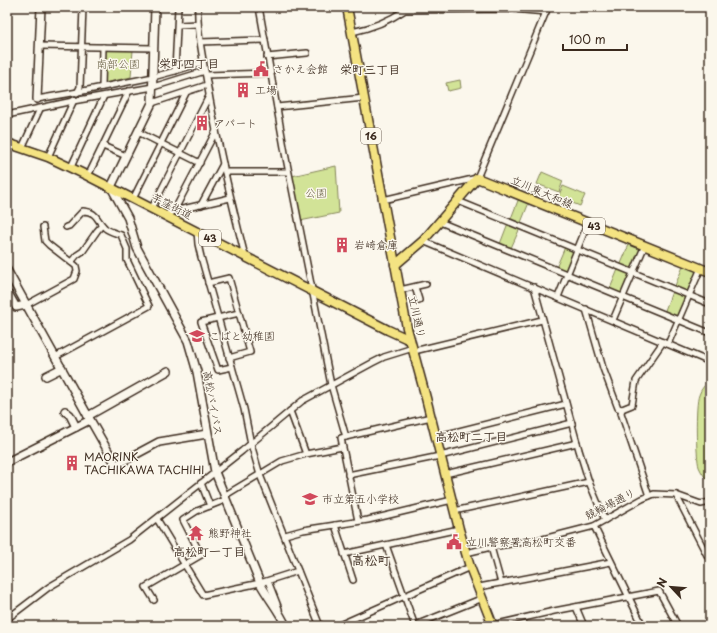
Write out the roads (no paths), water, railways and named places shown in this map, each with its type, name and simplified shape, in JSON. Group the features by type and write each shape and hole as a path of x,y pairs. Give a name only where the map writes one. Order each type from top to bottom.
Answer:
{"main road":[{"name":"立川通り","path":"347,7 395,265 412,346 459,529 470,567 493,626"},
{"name":"芋窪街道","path":"7,143 48,157 71,167 403,338 412,346"},
{"path":"395,265 423,241 478,178"},
{"name":"立川東大和線","path":"478,178 710,272"}],"street":[{"path":"40,7 36,99 153,77 203,62"},
{"path":"48,157 80,87 83,7"},
{"path":"110,187 152,103 155,7"},
{"path":"175,71 178,7"},
{"path":"198,7 200,42 209,96 230,198 245,256"},
{"path":"259,7 288,172 331,385 346,437"},
{"path":"352,32 379,24 395,17 405,10 456,8 547,9 478,178 384,200"},
{"path":"178,25 198,24"},
{"path":"200,42 265,40"},
{"path":"39,46 154,48"},
{"path":"102,87 104,47"},
{"path":"267,57 307,53"},
{"path":"7,115 73,101 153,87 205,73 270,73"},
{"path":"152,103 207,85"},
{"path":"88,176 129,91"},
{"path":"133,199 186,92"},
{"path":"71,167 104,96"},
{"path":"152,208 209,96"},
{"path":"277,107 364,98"},
{"path":"22,148 40,108"},
{"path":"174,211 216,131"},
{"path":"138,132 200,163"},
{"path":"103,146 126,156"},
{"path":"201,205 223,164"},
{"path":"225,172 288,172"},
{"name":"高松バイパス","path":"110,187 128,218 137,248 188,341 197,372 215,472 224,498 260,583 266,594 275,605 286,626"},
{"path":"165,215 174,211 230,198"},
{"path":"458,201 710,304"},
{"path":"56,357 149,306 126,260 127,249 121,235 107,230 94,213 83,211 69,226 66,227"},
{"path":"440,222 710,333"},
{"path":"558,297 588,223"},
{"path":"71,262 83,251 102,225"},
{"path":"7,296 9,295 16,307 26,305 74,279 77,272 76,266 45,241 43,227"},
{"path":"197,231 198,244 208,283 244,410 251,444 260,475 320,626"},
{"path":"423,241 710,362"},
{"path":"614,321 645,245"},
{"path":"668,344 700,268"},
{"path":"7,270 116,465 159,442 207,434"},
{"path":"208,283 229,278 250,352 229,358"},
{"path":"400,290 426,284"},
{"path":"415,287 419,300"},
{"path":"534,287 577,443 589,482 604,520"},
{"path":"586,309 608,383 618,408 622,409"},
{"path":"232,367 218,370 201,322 239,313"},
{"path":"7,619 49,587 129,540 251,444 290,411 331,385 384,357 412,346 542,320"},
{"path":"622,409 632,405 636,381 663,342"},
{"path":"46,376 62,368"},
{"path":"7,462 76,427 168,371"},
{"path":"435,437 566,404"},
{"path":"622,409 621,413 629,439 649,496"},
{"path":"65,411 70,415 76,427"},
{"path":"290,411 306,454"},
{"path":"358,521 341,438 431,417"},
{"path":"348,475 440,456 572,423"},
{"path":"445,474 577,443"},
{"path":"154,600 146,587 201,555 183,520 197,511 224,498 282,461 306,454 342,448"},
{"path":"454,511 589,482"},
{"path":"200,483 210,506"},
{"name":"競輪場通り","path":"466,553 491,547 543,539 594,526 654,494 676,495 701,504 710,502"},
{"path":"676,495 710,561"},
{"path":"284,536 303,530 358,521 452,500"},
{"path":"157,519 203,595 260,583 298,572"},
{"path":"335,525 353,580"},
{"path":"594,526 643,626"},
{"path":"344,554 459,529"},
{"path":"386,545 415,626 483,598"},
{"path":"491,547 502,583"},
{"path":"479,587 611,562"},
{"path":"336,626 470,567"},
{"path":"268,581 282,618"},
{"path":"493,626 576,607 659,591 678,626"},
{"path":"576,607 584,626"}],"place":[{"name":"さかえ会館","path":"261,69"},
{"name":"工場","path":"243,90"},
{"name":"アパート","path":"202,123"},
{"name":"岩崎倉庫","path":"342,245"},
{"name":"こばと幼稚園","path":"197,336"},
{"name":"MAORINK TACHIKAWA TACHIHI","path":"72,463"},
{"name":"市立第五小学校","path":"310,499"},
{"name":"熊野神社","path":"196,533"},
{"name":"立川警察署高松町交番","path":"454,542"}],"district":[{"name":"栄町四丁目","path":"189,64"},
{"name":"栄町三丁目","path":"370,70"},
{"name":"高松町二丁目","path":"471,437"},
{"name":"高松町一丁目","path":"209,552"},
{"name":"高松町","path":"371,560"}],"park label":[{"name":"南部公園","path":"118,64"},
{"name":"公園","path":"316,193"}]}
